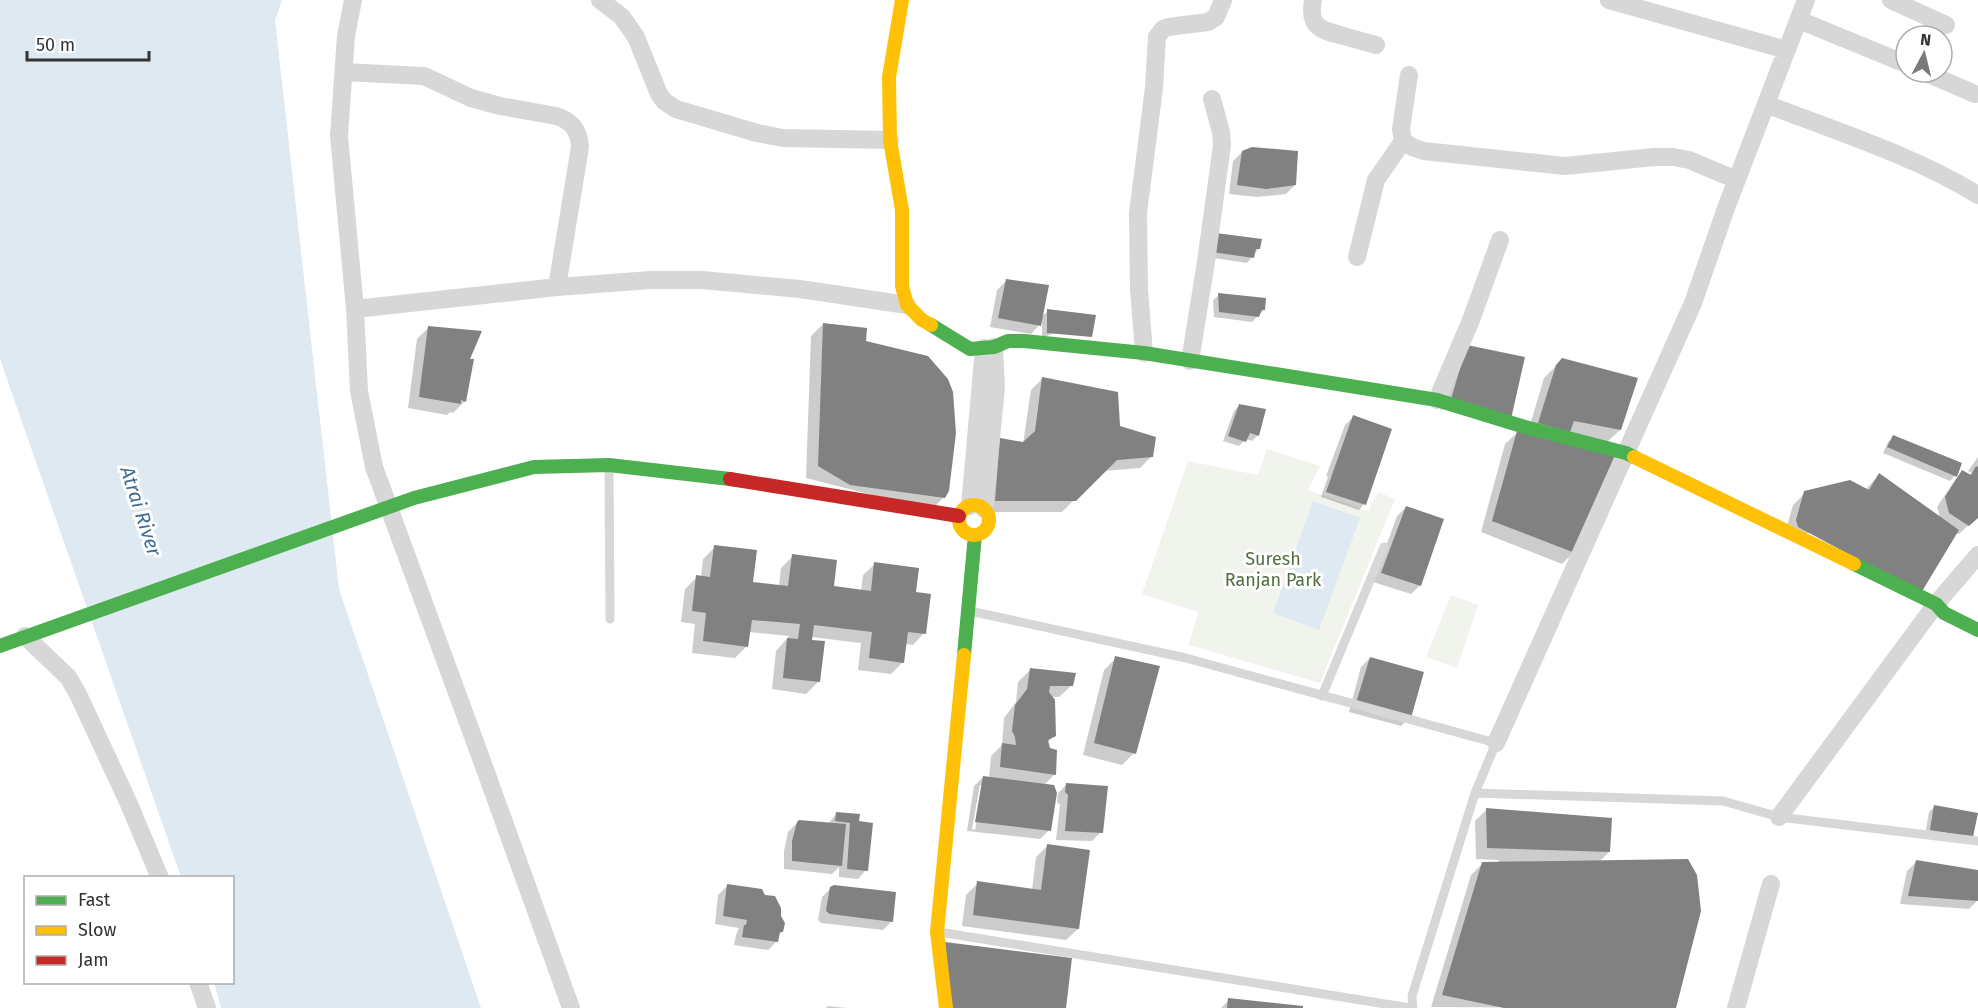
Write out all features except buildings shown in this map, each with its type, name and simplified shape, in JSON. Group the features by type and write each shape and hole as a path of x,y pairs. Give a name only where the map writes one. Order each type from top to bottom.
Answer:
{"main road":[{"path":"902,0 889,77 890,140 902,210 902,286 907,305 922,320 970,349 989,348 1008,341 1024,341 1144,353 1437,400 1525,427 1626,453 1936,604 1944,613 1978,630"},
{"path":"0,646 414,498 534,467 609,465 697,474 971,510 989,518 984,532 975,536 965,533 959,526 971,510"},
{"path":"946,1008 937,932 975,536"}],"street":[{"path":"353,0 346,36 339,136 355,309 359,391 374,467 571,1008"},
{"path":"600,0 622,17 636,38 659,94 676,110 783,138 890,140"},
{"path":"1144,353 1139,289 1138,213 1154,88 1157,37 1163,28 1208,22 1216,17 1223,0"},
{"path":"1313,0 1311,9 1313,21 1320,29 1376,45"},
{"path":"1609,0 1787,50"},
{"path":"1496,743 1693,303 1806,0"},
{"path":"1892,0 1944,24"},
{"path":"1798,20 1894,59"},
{"path":"344,72 424,76 471,98 500,106 556,116 574,126 579,134 580,147 558,287"},
{"path":"1357,257 1376,180 1403,141 1401,129 1409,75"},
{"path":"1952,84 1975,94"},
{"path":"1190,360 1222,146 1221,132 1212,99"},
{"path":"1766,104 1894,153 1948,177 1978,195"},
{"path":"1403,141 1424,151 1565,166 1673,157 1689,160 1737,180"},
{"path":"1437,400 1471,320 1500,240"},
{"path":"355,309 558,287 651,280 702,280 800,289 907,305"},
{"path":"971,510 989,348"},
{"path":"1779,817 1936,604 1978,555"},
{"path":"29,634 68,677 78,694 159,876"},
{"path":"1736,1008 1771,884"},
{"path":"199,984 207,1008"}],"lane":[{"path":"609,465 610,619"},
{"path":"1322,696 1384,547"},
{"path":"937,932 1411,1008 1412,996 1475,793 1496,743 1186,658 967,610"},
{"path":"1475,793 1723,801 1779,817 1978,841"}],"green space":[{"name":"Suresh Ranjan Park","path":"1267,449 1320,466 1308,490 1368,511 1378,492 1395,499 1320,683 1189,645 1198,612 1142,594 1188,461 1258,475"},
{"path":"1451,595 1478,605 1457,668 1426,657"}],"water":[{"name":"Atrai River","path":"0,0 282,0 275,20 339,589 481,1008 221,1008 214,984 234,984 234,876 181,876 0,359"},
{"path":"1313,501 1360,518 1319,630 1273,613"}],"traffic: fast":[{"path":"931,325 970,349 994,347 1008,341 1024,341 1144,353 1437,400 1634,457"},
{"path":"0,646 414,498 534,467 609,465 730,479"},
{"path":"964,655 975,535"},
{"path":"1854,564 1936,604 1944,613 1978,630"}],"traffic: slow":[{"path":"902,0 889,77 890,140 902,210 902,286 907,305 922,320 931,325"},
{"path":"1634,457 1854,564"},
{"path":"974,505 985,509 989,520 985,531 974,535 963,531 959,520 963,509 974,505"},
{"path":"946,1008 937,932 964,655"}],"traffic: jam":[{"path":"730,479 959,516"}]}
